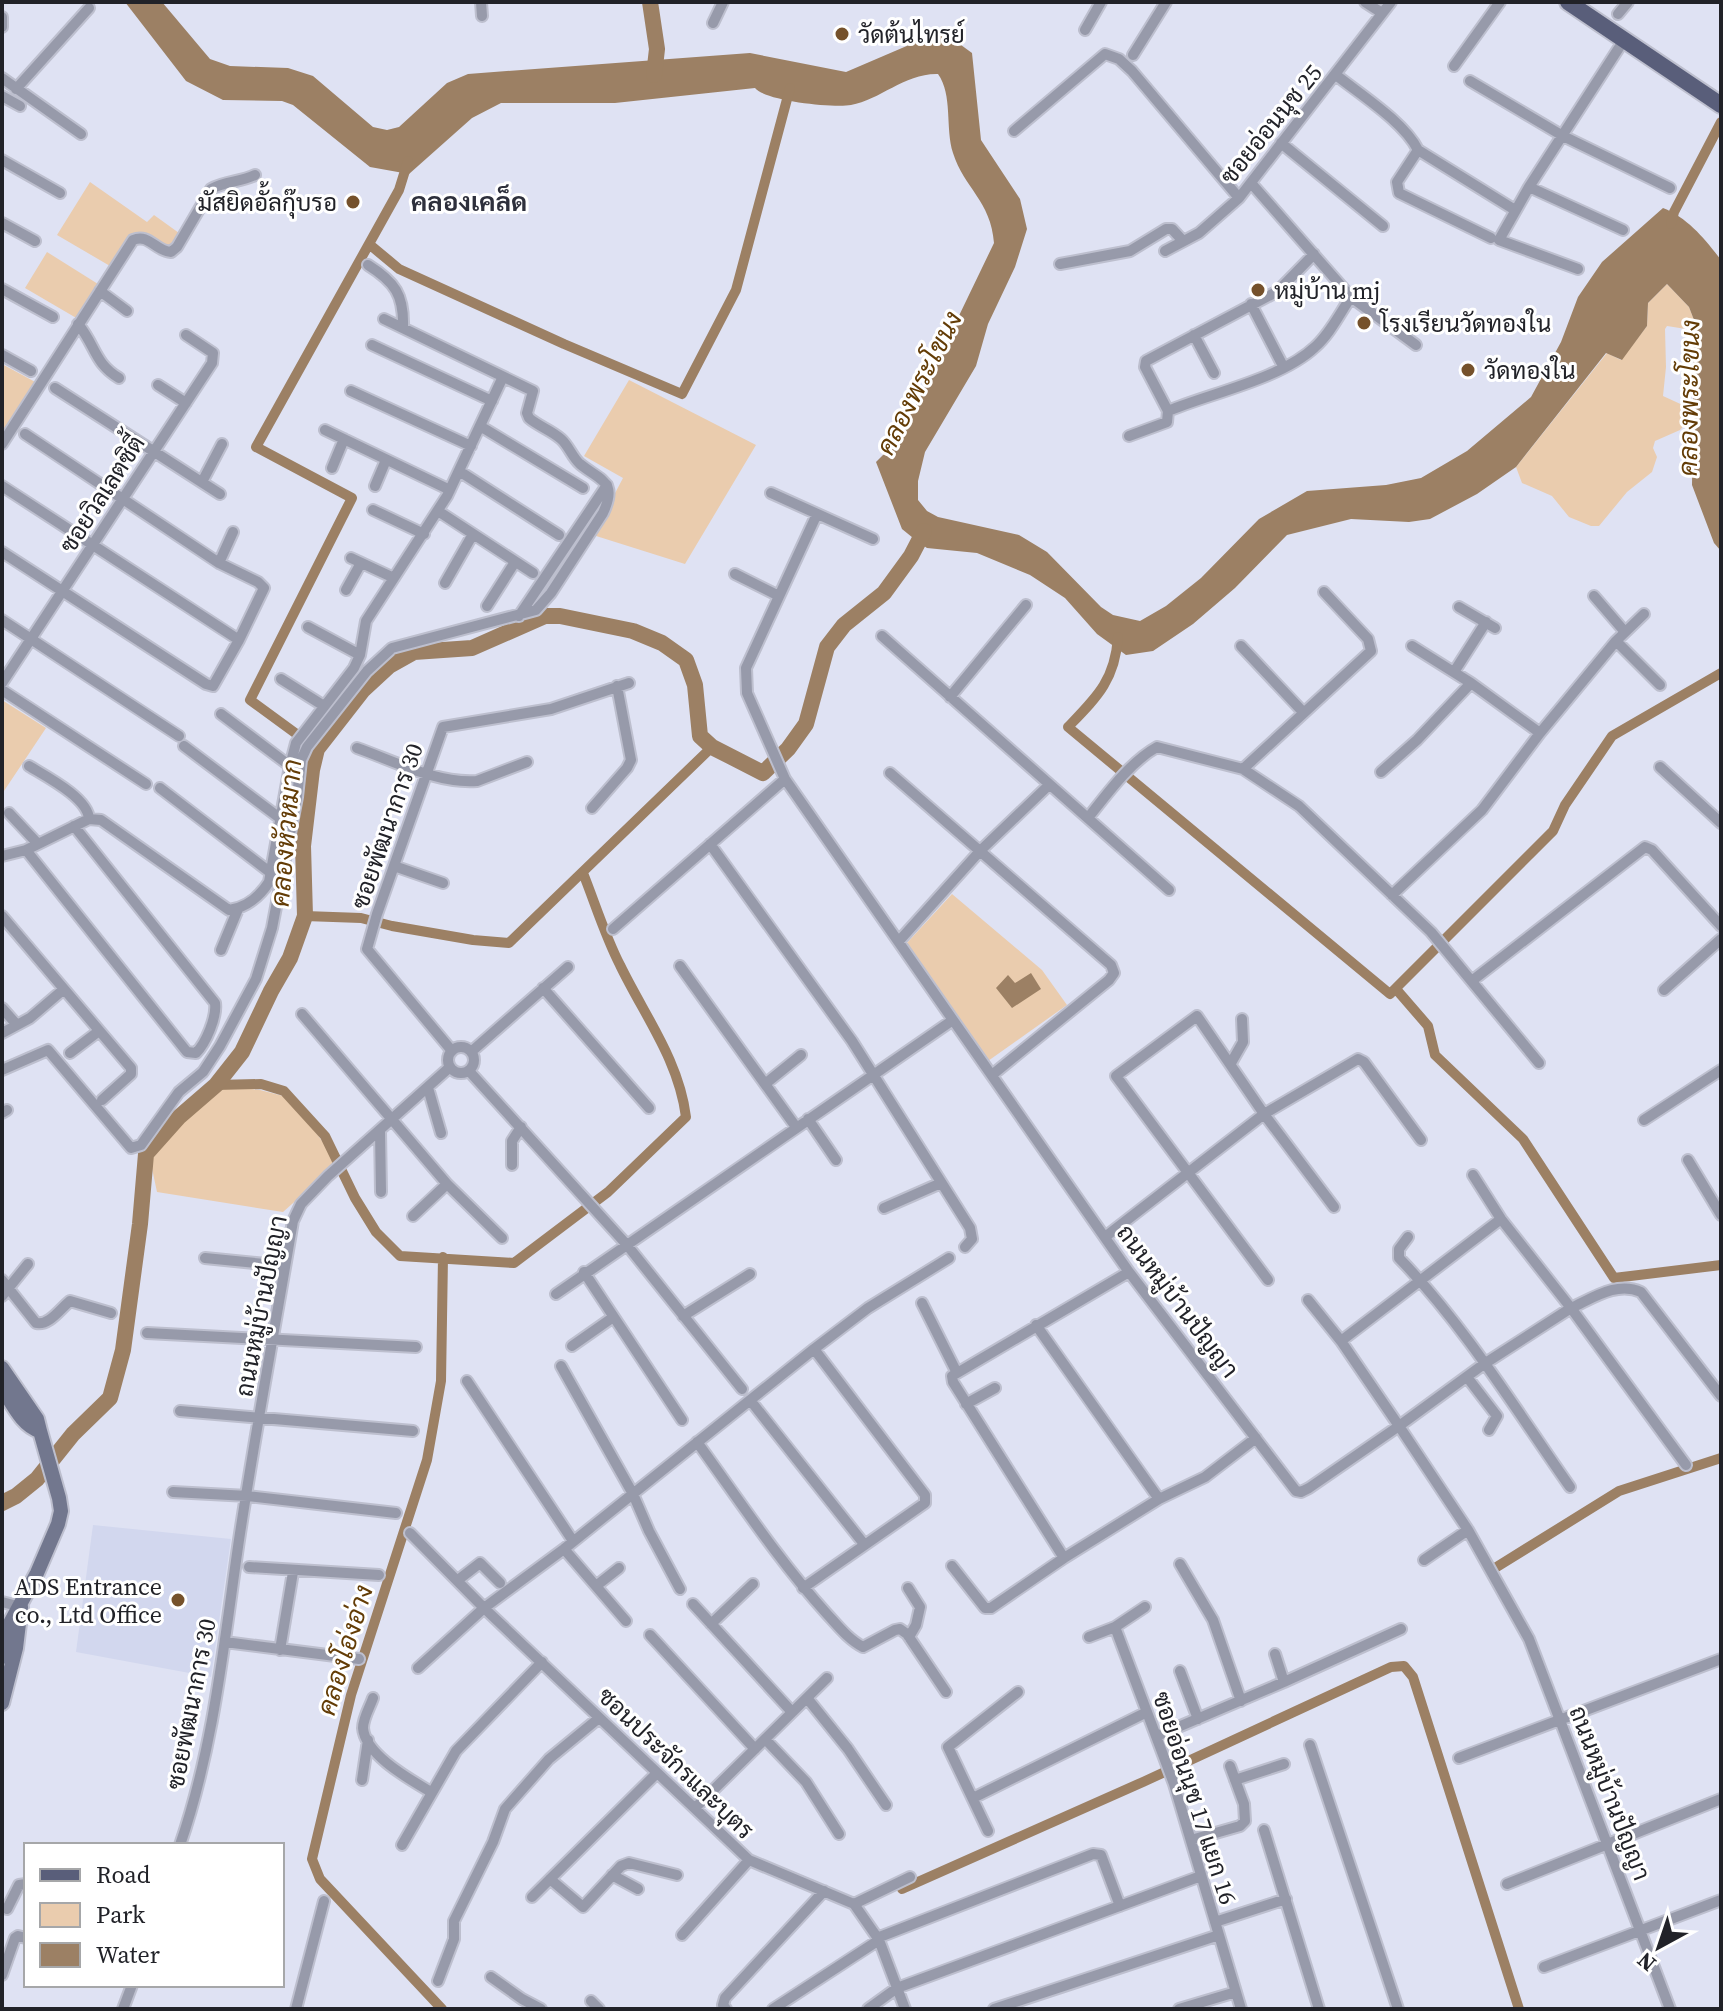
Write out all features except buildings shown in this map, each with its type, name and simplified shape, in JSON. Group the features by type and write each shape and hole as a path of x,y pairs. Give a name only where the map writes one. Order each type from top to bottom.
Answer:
{"main road":[{"path":"1568,2 1712,93"},
{"path":"1582,2 1712,93 1721,105"}],"street":[{"path":"481,2 482,16"},
{"path":"713,23 723,2"},
{"path":"1085,30 1101,2"},
{"path":"1133,55 1166,2"},
{"path":"1365,2 1382,13"},
{"name":"ซอยอ่อนนุช 25","path":"1165,251 1199,233 1239,198 1391,2"},
{"path":"1454,66 1500,2"},
{"path":"1618,14 1628,2"},
{"path":"16,89 89,8"},
{"path":"2,17 2,27"},
{"path":"1578,269 1499,240 1529,187 1624,40"},
{"path":"1014,131 1105,54 1111,55 1132,71 1239,198"},
{"path":"1336,75 1387,116 1414,142 1418,150 1515,210"},
{"path":"2,78 81,134"},
{"path":"1470,81 1563,136 1670,188"},
{"path":"2,96 20,106"},
{"path":"1281,143 1383,226"},
{"path":"1418,150 1397,182 1399,193 1491,238"},
{"path":"2,160 60,193"},
{"path":"2,444 133,240 146,238 162,251 171,252 211,189 221,183 245,180 255,175"},
{"path":"1251,183 1351,297 1416,345"},
{"path":"1529,187 1623,230"},
{"path":"2,223 35,241"},
{"path":"1060,264 1130,251 1166,229 1172,229 1183,241"},
{"path":"1129,436 1167,422 1168,411 1145,363 1286,285 1314,254"},
{"path":"368,265 392,283 403,311 403,327"},
{"path":"2,289 53,317"},
{"path":"100,291 127,311"},
{"path":"1168,411 1257,379 1314,349 1351,297"},
{"path":"1251,304 1283,366"},
{"path":"2,1070 48,1050 131,1148 141,1145 179,1092 203,1072 256,979 272,928 301,760 307,747 358,682 392,648 401,643 519,616 607,485 579,463 559,437 529,418 533,391 384,319"},
{"path":"78,324 101,365 119,378"},
{"name":"ซอยวิลเลตซิตี้","path":"2,683 213,357 208,348 186,335"},
{"path":"1194,335 1214,373"},
{"path":"372,345 492,401"},
{"path":"2,355 31,371"},
{"path":"2,856 26,850 89,819 101,820 229,910 238,909 262,893 269,882 296,743 354,668 360,655 366,621 450,490 501,381"},
{"path":"158,385 186,403"},
{"path":"55,388 220,494"},
{"path":"351,391 471,446"},
{"path":"480,426 583,488"},
{"path":"325,430 450,490"},
{"path":"2,552 213,686 264,588 219,563 25,434"},
{"path":"332,468 344,439"},
{"path":"202,482 222,444"},
{"path":"375,486 386,460"},
{"path":"459,471 559,535"},
{"path":"2,486 239,640"},
{"path":"771,493 873,539"},
{"path":"373,510 424,534"},
{"path":"438,511 533,573"},
{"name":"ถนนหมู่บ้านปัญญา","path":"817,514 746,668 744,682 785,779 1129,1272 1296,1491 1301,1492 1399,1426 1468,1530 1529,1639 1670,2009"},
{"path":"219,563 233,532"},
{"path":"445,583 473,534"},
{"path":"346,590 356,560 394,578"},
{"path":"487,606 515,562"},
{"path":"735,574 779,596"},
{"path":"1243,769 1372,649 1368,639 1324,592"},
{"path":"1594,596 1625,632"},
{"path":"950,697 1026,605"},
{"path":"1454,672 1490,625 1459,607"},
{"path":"1392,895 1482,810 1616,641 1644,614"},
{"path":"2,620 181,741 281,819"},
{"path":"308,627 360,655"},
{"path":"882,636 1169,890"},
{"path":"1616,641 1660,685"},
{"path":"1241,646 1303,712"},
{"path":"1412,646 1471,683 1540,733"},
{"path":"281,679 324,706"},
{"name":"ซอยพัฒนาการ 30","path":"452,1051 370,955 367,944 443,727 551,709 629,683"},
{"path":"1381,772 1417,740 1471,683"},
{"path":"592,808 631,760 617,686"},
{"path":"2,690 146,784"},
{"path":"221,714 290,766"},
{"path":"1088,818 1111,789 1153,749 1162,747 1243,769 1299,806 1431,932 1539,1063"},
{"path":"357,748 427,773 477,781 527,762"},
{"path":"29,766 81,801 89,812 89,819"},
{"path":"1660,767 1721,823"},
{"path":"890,773 1111,965 1114,973 992,1075"},
{"path":"613,929 785,779"},
{"path":"899,941 980,851 1049,785"},
{"path":"160,788 271,873"},
{"path":"9,813 38,844"},
{"path":"26,850 187,1052 196,1053 216,1012 215,1003 74,826"},
{"path":"710,844 852,1041 970,1228 972,1239 965,1247"},
{"path":"1473,980 1645,847 1652,850 1721,926"},
{"path":"394,866 443,883"},
{"path":"221,950 238,909"},
{"path":"2,916 132,1071 102,1100"},
{"path":"1664,990 1721,939"},
{"path":"680,966 796,1127"},
{"path":"471,1052 568,967"},
{"path":"543,988 649,1108"},
{"path":"2,1033 64,989"},
{"path":"2,1008 17,1025"},
{"path":"302,1014 447,1184 502,1238"},
{"path":"1268,1280 1116,1076 1197,1016 1264,1114 1334,1207"},
{"path":"1231,1063 1243,1042 1242,1019"},
{"path":"556,1294 953,1020"},
{"path":"70,1053 99,1031"},
{"path":"463,1047 471,1052 474,1063 469,1071 461,1073 450,1067 448,1059 452,1051 463,1047"},
{"path":"765,1084 801,1055"},
{"path":"1105,1237 1264,1114 1358,1059 1364,1062 1421,1140"},
{"name":"ถนนหมู่บ้านปัญญา","path":"235,1568 293,1221 301,1204 328,1176 450,1067"},
{"path":"1644,1120 1721,1070"},
{"path":"469,1071 627,1245 742,1389"},
{"path":"428,1088 441,1133"},
{"path":"808,1119 836,1160"},
{"path":"512,1165 512,1141 521,1127"},
{"path":"380,1131 381,1192"},
{"path":"1688,1160 1721,1215"},
{"path":"1473,1175 1501,1219 1571,1308 1686,1465"},
{"path":"884,1208 941,1183"},
{"path":"413,1216 447,1184"},
{"path":"1341,1341 1501,1219"},
{"path":"1408,1237 1397,1253 1484,1364 1570,1487"},
{"path":"205,1258 285,1266"},
{"path":"418,1668 484,1608 564,1549 814,1349 868,1308 949,1258"},
{"path":"28,1264 4,1288 36,1323 41,1325 48,1321 70,1301 111,1313"},
{"path":"584,1272 682,1420"},
{"path":"1064,1558 966,1404 952,1376 1129,1272"},
{"path":"683,1316 750,1274"},
{"path":"1308,1300 1341,1341 1399,1426 1484,1364 1571,1308 1616,1288 1633,1288 1641,1292 1721,1396"},
{"path":"922,1303 956,1371"},
{"path":"572,1346 612,1318"},
{"path":"1036,1325 1159,1499"},
{"path":"147,1333 416,1347"},
{"path":"803,1588 925,1503 925,1495 814,1349"},
{"path":"561,1366 633,1494 680,1589"},
{"path":"2,1368 37,1419 59,1498 58,1524 21,1607 9,1625 2,1657"},
{"path":"1467,1377 1497,1416 1489,1430"},
{"path":"467,1381 573,1541"},
{"path":"2,1388 25,1422 42,1434"},
{"path":"966,1404 995,1388"},
{"path":"750,1400 864,1544"},
{"path":"180,1411 413,1431"},
{"path":"952,1566 988,1609 1159,1499 1205,1477 1256,1438"},
{"path":"697,1442 803,1588 836,1624 863,1647 900,1629 909,1637 946,1692"},
{"path":"173,1492 248,1496 396,1513"},
{"path":"1424,1560 1468,1530"},
{"name":"ซอนประจักรและบุตร","path":"410,1533 484,1608 749,1860 854,1904"},
{"path":"564,1549 626,1621"},
{"path":"458,1580 480,1563 500,1583"},
{"path":"1180,1564 1213,1620 1241,1701"},
{"path":"249,1567 379,1575"},
{"name":"ซอยพัฒนาการ 30","path":"181,1843 202,1767 235,1568"},
{"path":"596,1586 619,1568"},
{"path":"280,1650 293,1572"},
{"path":"711,1624 753,1584"},
{"path":"908,1588 920,1607 916,1625 909,1637"},
{"path":"2,1602 21,1607"},
{"path":"693,1604 792,1712"},
{"path":"2,1703 16,1648 21,1607"},
{"path":"1089,1637 1115,1627 1145,1607"},
{"name":"ซอยอ่อนนุช 17 แยก 16","path":"1115,1627 1174,1784 1241,2009"},
{"path":"1157,1736 1401,1629"},
{"path":"650,1635 755,1749"},
{"path":"225,1642 359,1659"},
{"path":"1275,1654 1284,1682"},
{"path":"1459,1758 1721,1659"},
{"path":"402,1845 456,1751 542,1662"},
{"path":"1180,1671 1198,1719"},
{"path":"695,1808 827,1678"},
{"path":"988,1831 948,1747 1018,1692"},
{"path":"373,1698 363,1727 368,1740 391,1768 431,1792"},
{"path":"807,1698 848,1749 886,1805"},
{"path":"973,1798 1147,1712"},
{"path":"438,1981 454,1939 454,1921 493,1842 505,1809 549,1759 599,1718"},
{"path":"765,1739 806,1782 839,1834"},
{"path":"362,1780 368,1740"},
{"path":"1310,1745 1398,2009"},
{"path":"1235,1780 1284,1764"},
{"path":"1191,1840 1240,1826 1245,1821 1244,1804 1230,1766"},
{"path":"532,1897 657,1773"},
{"path":"1507,1884 1721,1799"},
{"path":"1264,1830 1319,2009"},
{"path":"773,2009 878,1939 1093,1854 1101,1855 1120,1906"},
{"path":"682,1935 749,1860"},
{"path":"550,1879 583,1907 621,1866 629,1863 677,1875"},
{"path":"612,1875 638,1889"},
{"path":"868,2009 897,1988 1201,1876"},
{"path":"905,2009 878,1939 854,1904 910,1877"},
{"path":"7,1909 19,1885 24,1884"},
{"path":"726,2009 723,2005 725,1998 824,1891"},
{"path":"1215,1922 1286,1899"},
{"path":"1544,1967 1721,1900"},
{"path":"296,2009 324,1901"},
{"path":"994,2009 1219,1935"},
{"path":"2,1975 15,1938 24,1938"},
{"path":"491,1977 541,2009"},
{"path":"123,2009 131,1987"},
{"path":"1179,2009 1236,1992"}],"shaded area":[{"path":"93,1525 231,1539 211,1677 76,1652"}],"green space":[{"path":"90,182 147,222 154,215 179,233 166,250 135,232 110,266 57,235"},
{"path":"47,252 98,284 78,319 25,288"},
{"path":"1667,284 1689,307 1694,320 1686,329 1667,326 1665,329 1663,396 1687,407 1687,422 1680,430 1655,441 1653,448 1657,457 1652,472 1627,492 1599,526 1591,526 1569,517 1552,496 1522,483 1516,467 1607,353 1621,360 1647,326 1648,303"},
{"path":"2,364 37,383 2,439"},
{"path":"629,380 756,445 685,564 593,535 623,478 584,456"},
{"path":"2,700 46,728 2,794"},
{"path":"952,894 1042,970 1067,1005 988,1061 906,944"},
{"path":"221,1085 291,1098 338,1163 283,1212 157,1192 150,1159 179,1117"}],"water":[{"path":"125,2 162,2 210,59 230,66 288,68 313,76 373,127 387,130 399,127 447,83 468,74 750,53 846,72 939,29 972,53 981,140 1020,199 1027,229 1015,267 988,324 976,366 925,452 918,481 918,500 927,511 938,517 1019,535 1047,552 1101,607 1113,615 1140,621 1166,606 1201,578 1259,519 1307,491 1386,485 1421,478 1467,451 1531,397 1561,342 1578,297 1602,262 1663,208 1688,223 1721,260 1721,551 1714,543 1692,485 1694,320 1689,307 1667,284 1648,303 1647,326 1622,360 1606,353 1516,467 1477,494 1430,519 1409,522 1351,519 1287,535 1235,588 1193,624 1153,651 1126,655 1097,634 1065,598 1030,575 977,553 927,548 918,542 902,529 876,462 895,443 915,407 994,243 983,205 953,153 946,92 938,74 915,78 862,102 842,106 785,100 761,93 755,88 615,103 501,103 472,118 409,174 370,167 293,105 282,101 223,100 186,81"},
{"path":"1031,973 1041,989 1012,1008 996,988 1008,975 1015,983"}],"waterway":[{"name":"คลองเคล็ด","path":"650,2 657,49 654,75"},
{"path":"369,244 399,269 682,394 736,290 790,88"},
{"path":"1671,224 1674,212 1721,122"},
{"path":"317,749 250,700 352,498 256,447 399,190 408,161"},
{"name":"คลองหัวหมาก","path":"2,1503 37,1479 73,1434 110,1398 123,1350 146,1154 179,1117 216,1085 242,1052 290,958 305,916 303,846 317,749 363,690 389,666 414,652 472,648 545,616 560,616 633,631 662,643 686,660 695,685 700,736 712,747 763,773 788,749 806,724 827,647 844,625 884,593 911,556 924,531"},
{"path":"1118,637 1113,665 1103,687 1068,727 1390,994 1553,831 1565,805 1612,736 1721,673"},
{"path":"305,916 361,918 473,940 509,943 712,747"},
{"path":"216,1085 261,1084 284,1091 325,1136 355,1198 376,1232 400,1256 514,1263 608,1192 686,1117 668,1057 615,954 583,873"},
{"path":"1396,989 1428,1026 1435,1055 1523,1139 1614,1278 1721,1265"},
{"name":"คลองโอ่งอ่าง","path":"442,2009 320,1879 312,1859 351,1695 427,1460 441,1381 443,1257"},
{"path":"1495,1568 1619,1491 1721,1458"},
{"path":"902,1889 1391,1667 1404,1666 1413,1677 1519,2009"}],"place":[{"name":"วัดต้นไทรย์","path":"842,34"},
{"name":"มัสยิดอั้ลกุ๊บรอ","path":"353,202"},
{"name":"หมู่บ้าน mj","path":"1258,290"},
{"name":"โรงเรียนวัดทองใน","path":"1364,323"},
{"name":"วัดทองใน","path":"1468,370"},
{"name":"ADS Entrance co., Ltd Office","path":"178,1600"}],"district":[{"name":"คลองเคล็ด","path":"469,202"}],"water label":[{"name":"คลองพระโขนง","path":"919,383"},
{"name":"คลองพระโขนง","path":"1689,398"}]}
